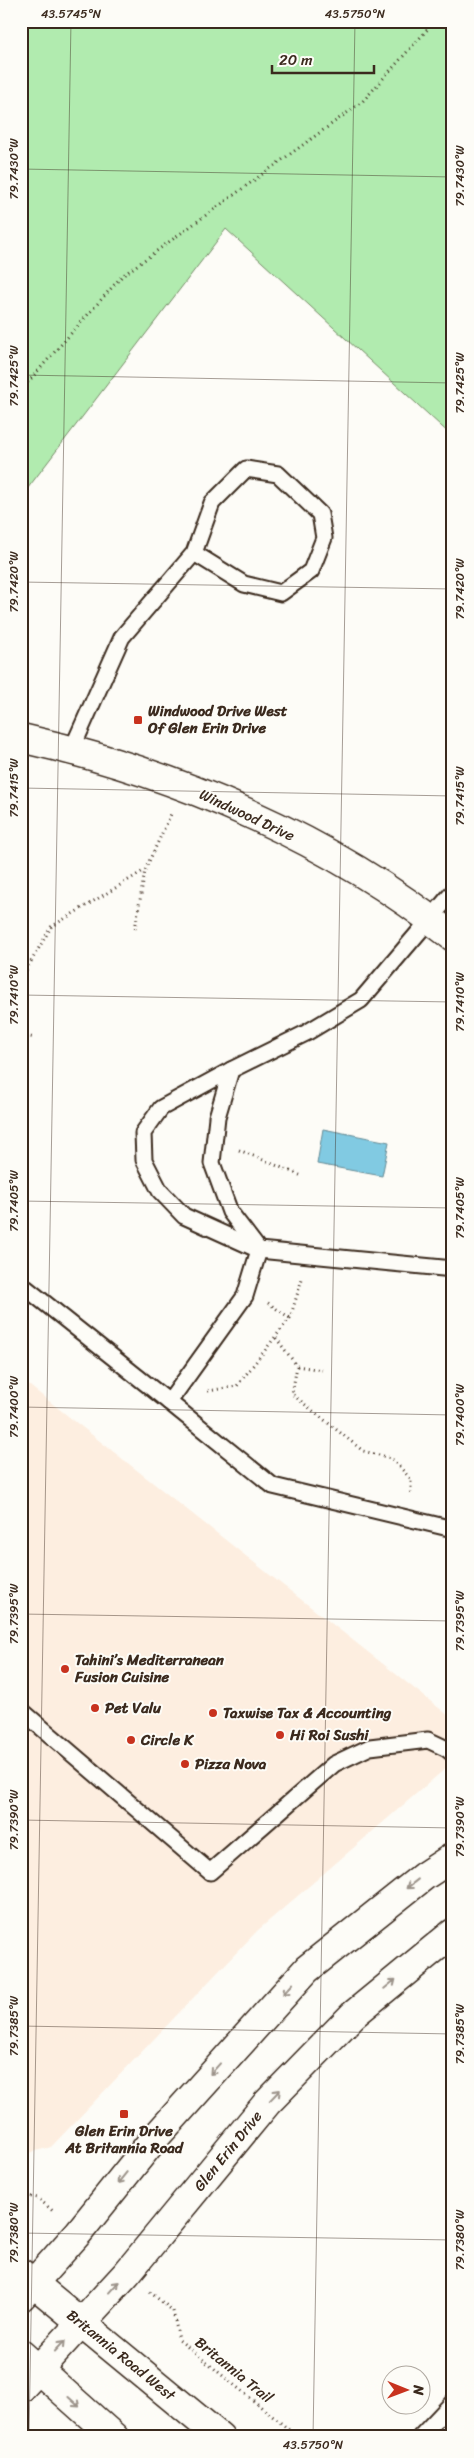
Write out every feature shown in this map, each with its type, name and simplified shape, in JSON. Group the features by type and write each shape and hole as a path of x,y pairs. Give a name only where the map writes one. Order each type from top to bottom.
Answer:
{"street":[{"name":"Windwood Drive","path":"21,738 72,749 184,786 258,817 331,856 431,919 453,937"},
{"path":"25,2285 78,2232 153,2140 307,1969 416,1882 453,1857"},
{"name":"Glen Erin Drive","path":"27,2370 82,2323 127,2273 267,2103 352,2015 453,1933"},
{"name":"Britannia Road West","path":"25,2285 82,2323 220,2437"},
{"path":"27,2370 114,2437"}],"lane":[{"path":"72,749 122,637 194,553 212,503 246,469 278,474 320,514 324,538 311,571 281,593 244,584 194,553"},
{"path":"453,892 361,1000 306,1032 161,1108 143,1133 144,1160 160,1191 184,1216 259,1250 453,1269"},
{"path":"231,1070 217,1117 212,1163 230,1212 259,1250"},
{"path":"170,1399 245,1296 259,1250"},
{"path":"21,1284 170,1399 273,1486 453,1529"},
{"path":"21,1710 210,1872 334,1764 370,1747 428,1740 448,1749 453,1754"},
{"path":"420,2437 453,2402"}],"path":[{"path":"21,390 122,276 362,102 435,21"},
{"path":"135,929 145,870 184,786"},
{"path":"21,979 51,927 145,870"},
{"path":"21,1035 35,1038"},
{"path":"214,1140 302,1176"},
{"path":"170,1399 237,1386 290,1318 309,1255"},
{"path":"276,1338 297,1366 322,1370"},
{"path":"297,1366 292,1394 363,1451 391,1458 411,1479 412,1519"},
{"path":"21,2195 38,2198 46,2205"},
{"name":"Britannia Trail","path":"172,2311 179,2340 298,2437"}],"shaded area":[{"path":"21,1379 453,1719 453,1762 257,1931 51,2147 21,2155"}],"green space":[{"path":"21,21 453,21 453,437 226,229 21,497"}],"water":[{"path":"323,1129 389,1142 382,1176 317,1164"}],"place":[{"name":"Windwood Drive West Of Glen Erin Drive","path":"138,720"},
{"name":"Tahini’s Mediterranean Fusion Cuisine","path":"65,1669"},
{"name":"Pet Valu","path":"95,1708"},
{"name":"Taxwise Tax & Accounting","path":"213,1713"},
{"name":"Hi Roi Sushi","path":"280,1735"},
{"name":"Circle K","path":"131,1740"},
{"name":"Pizza Nova","path":"185,1764"},
{"name":"Glen Erin Drive At Britannia Road","path":"124,2114"}]}
